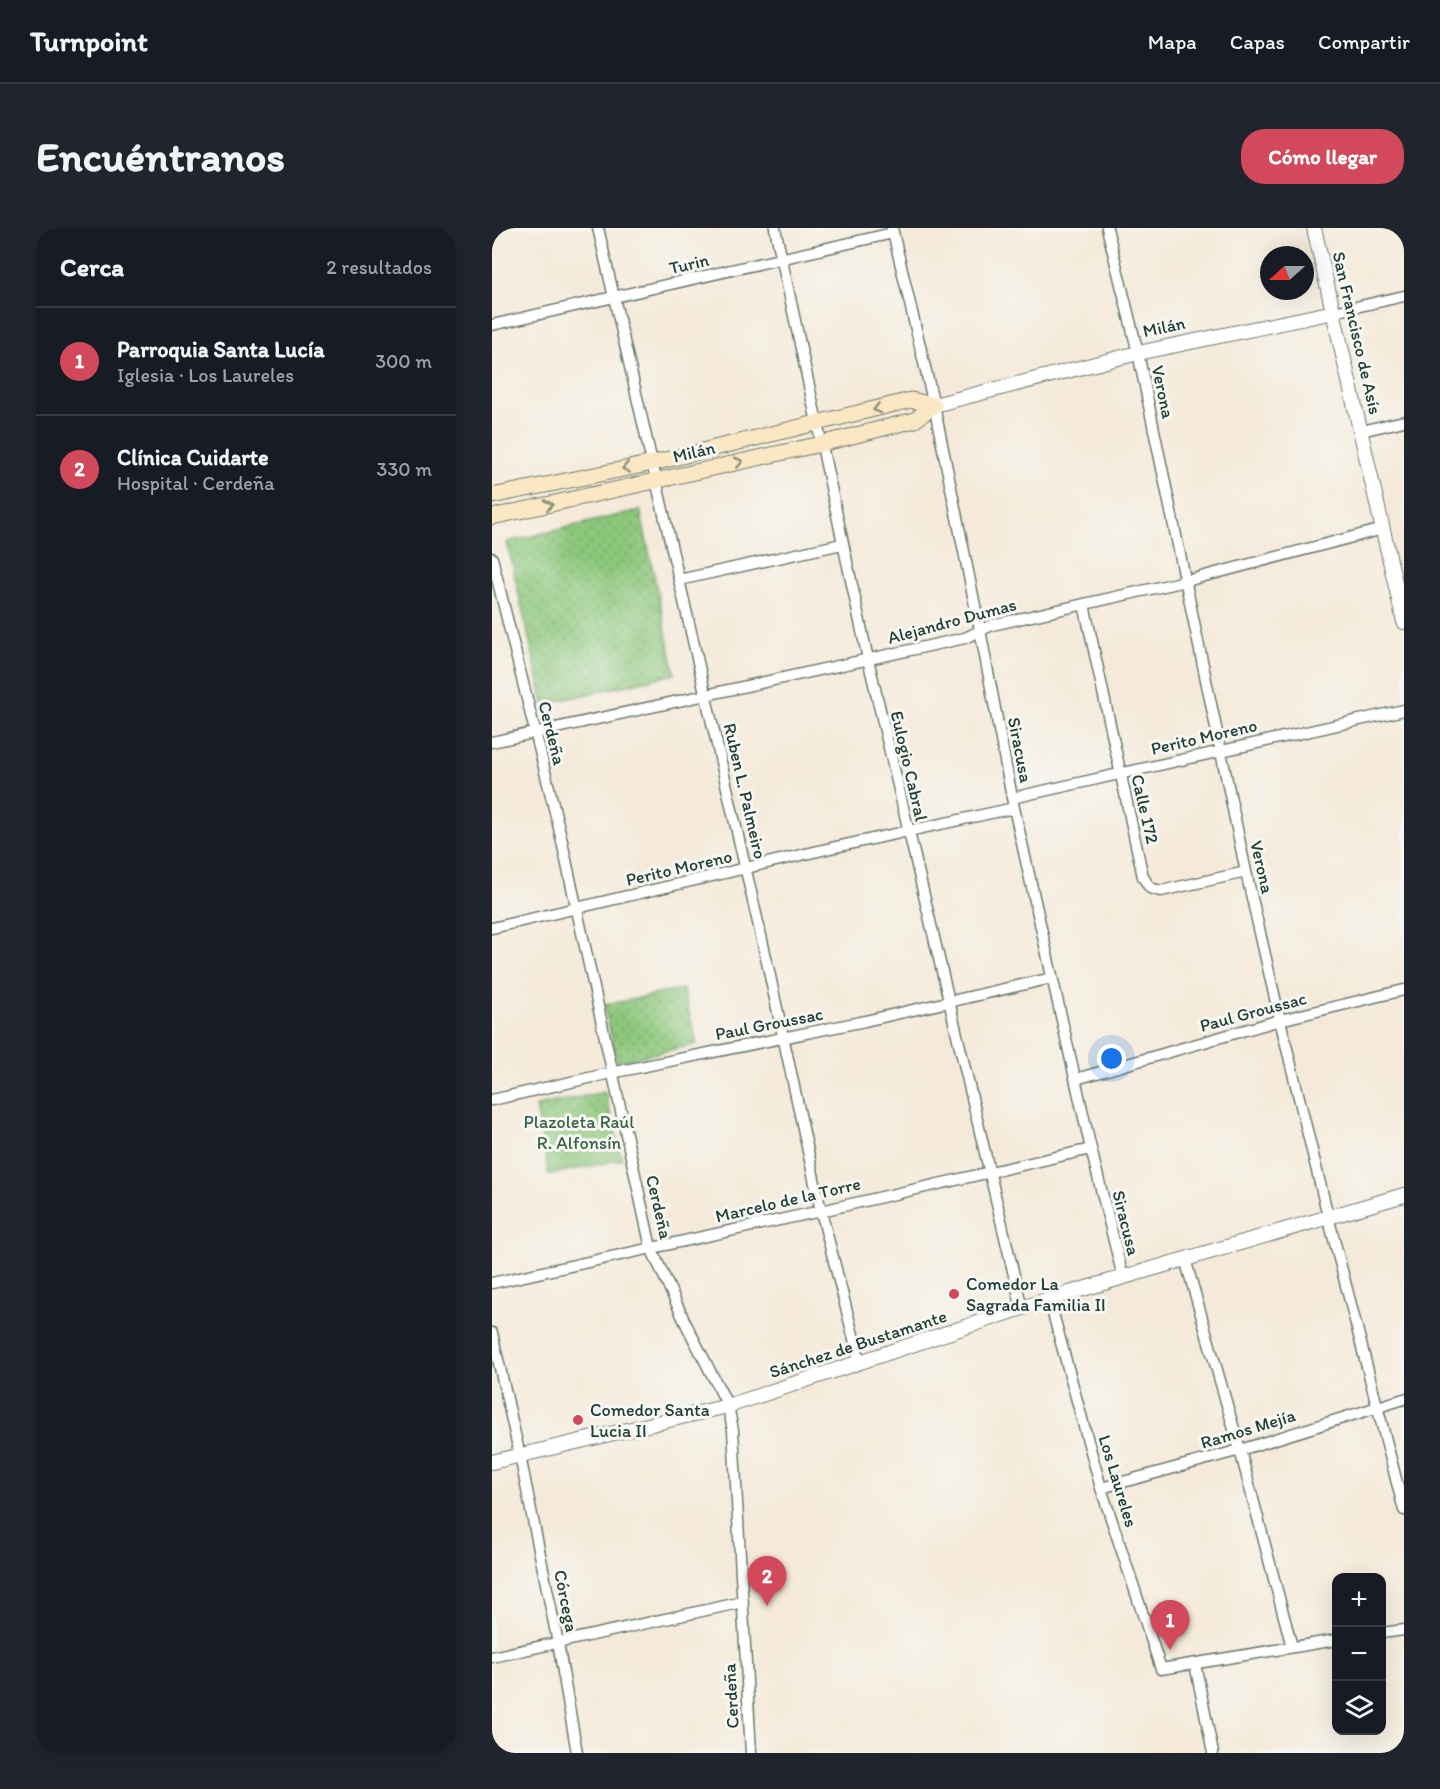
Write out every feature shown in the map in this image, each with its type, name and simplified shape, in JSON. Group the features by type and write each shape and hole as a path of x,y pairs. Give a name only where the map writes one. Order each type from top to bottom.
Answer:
{"main road":[{"name":"Milán","path":"492,496 653,463 911,400 934,405"},
{"name":"Milán","path":"492,517 821,444 915,420 934,405"}],"street":[{"name":"Ruben L. Palmeiro","path":"598,228 746,870 821,1211 860,1362"},
{"name":"Eulogio Cabral","path":"775,228 842,544 907,831 1022,1309"},
{"name":"Verona","path":"1107,228 1138,353 1220,750 1280,1020 1404,1510"},
{"name":"San Francisco de Asís","path":"1314,228 1404,622"},
{"name":"Turin","path":"492,325 782,260 892,230"},
{"name":"Siracusa","path":"892,230 934,405 1013,803 1091,1149 1123,1277"},
{"name":"Milán","path":"934,405 1138,353 1404,296"},
{"path":"1361,432 1404,421"},
{"name":"Alejandro Dumas","path":"492,742 965,638 992,626 1186,581 1383,529"},
{"path":"679,580 842,544"},
{"name":"Cerdeña","path":"492,558 536,733 651,1248 685,1322 728,1406 734,1430 751,1753"},
{"name":"Calle 172","path":"1084,604 1143,878 1150,888 1161,891 1246,872"},
{"name":"Perito Moreno","path":"492,928 907,831 1120,773 1404,710"},
{"name":"Paul Groussac","path":"492,1100 1052,978"},
{"name":"Paul Groussac","path":"1076,1079 1280,1020 1404,990"},
{"name":"Marcelo de la Torre","path":"492,1283 1091,1149"},
{"name":"Sánchez de Bustamante","path":"492,1462 728,1406 1049,1299 1404,1195"},
{"path":"1185,1260 1240,1450 1292,1647"},
{"name":"Los Laureles","path":"1049,1299 1101,1488 1161,1670 1194,1665"},
{"name":"Córcega","path":"492,1333 520,1455 558,1643 577,1753"},
{"name":"Ramos Mejía","path":"1101,1488 1240,1450 1404,1399"},
{"path":"492,1658 743,1602"},
{"path":"1386,1633 1404,1630"},
{"path":"1214,1753 1194,1665 1332,1641"}],"green space":[{"path":"640,510 675,674 544,704 507,542"},
{"path":"683,989 697,1044 617,1062 604,1005"},
{"name":"Plazoleta Raúl R. Alfonsín","path":"605,1092 622,1159 549,1175 536,1106"}],"place":[{"name":"Comedor La Sagrada Familia II","path":"954,1294"},
{"name":"Comedor Santa Lucia II","path":"578,1420"},
{"name":"Clínica Cuidarte","path":"767,1606"},
{"name":"Parroquia Santa Lucía","path":"1170,1650"}]}
